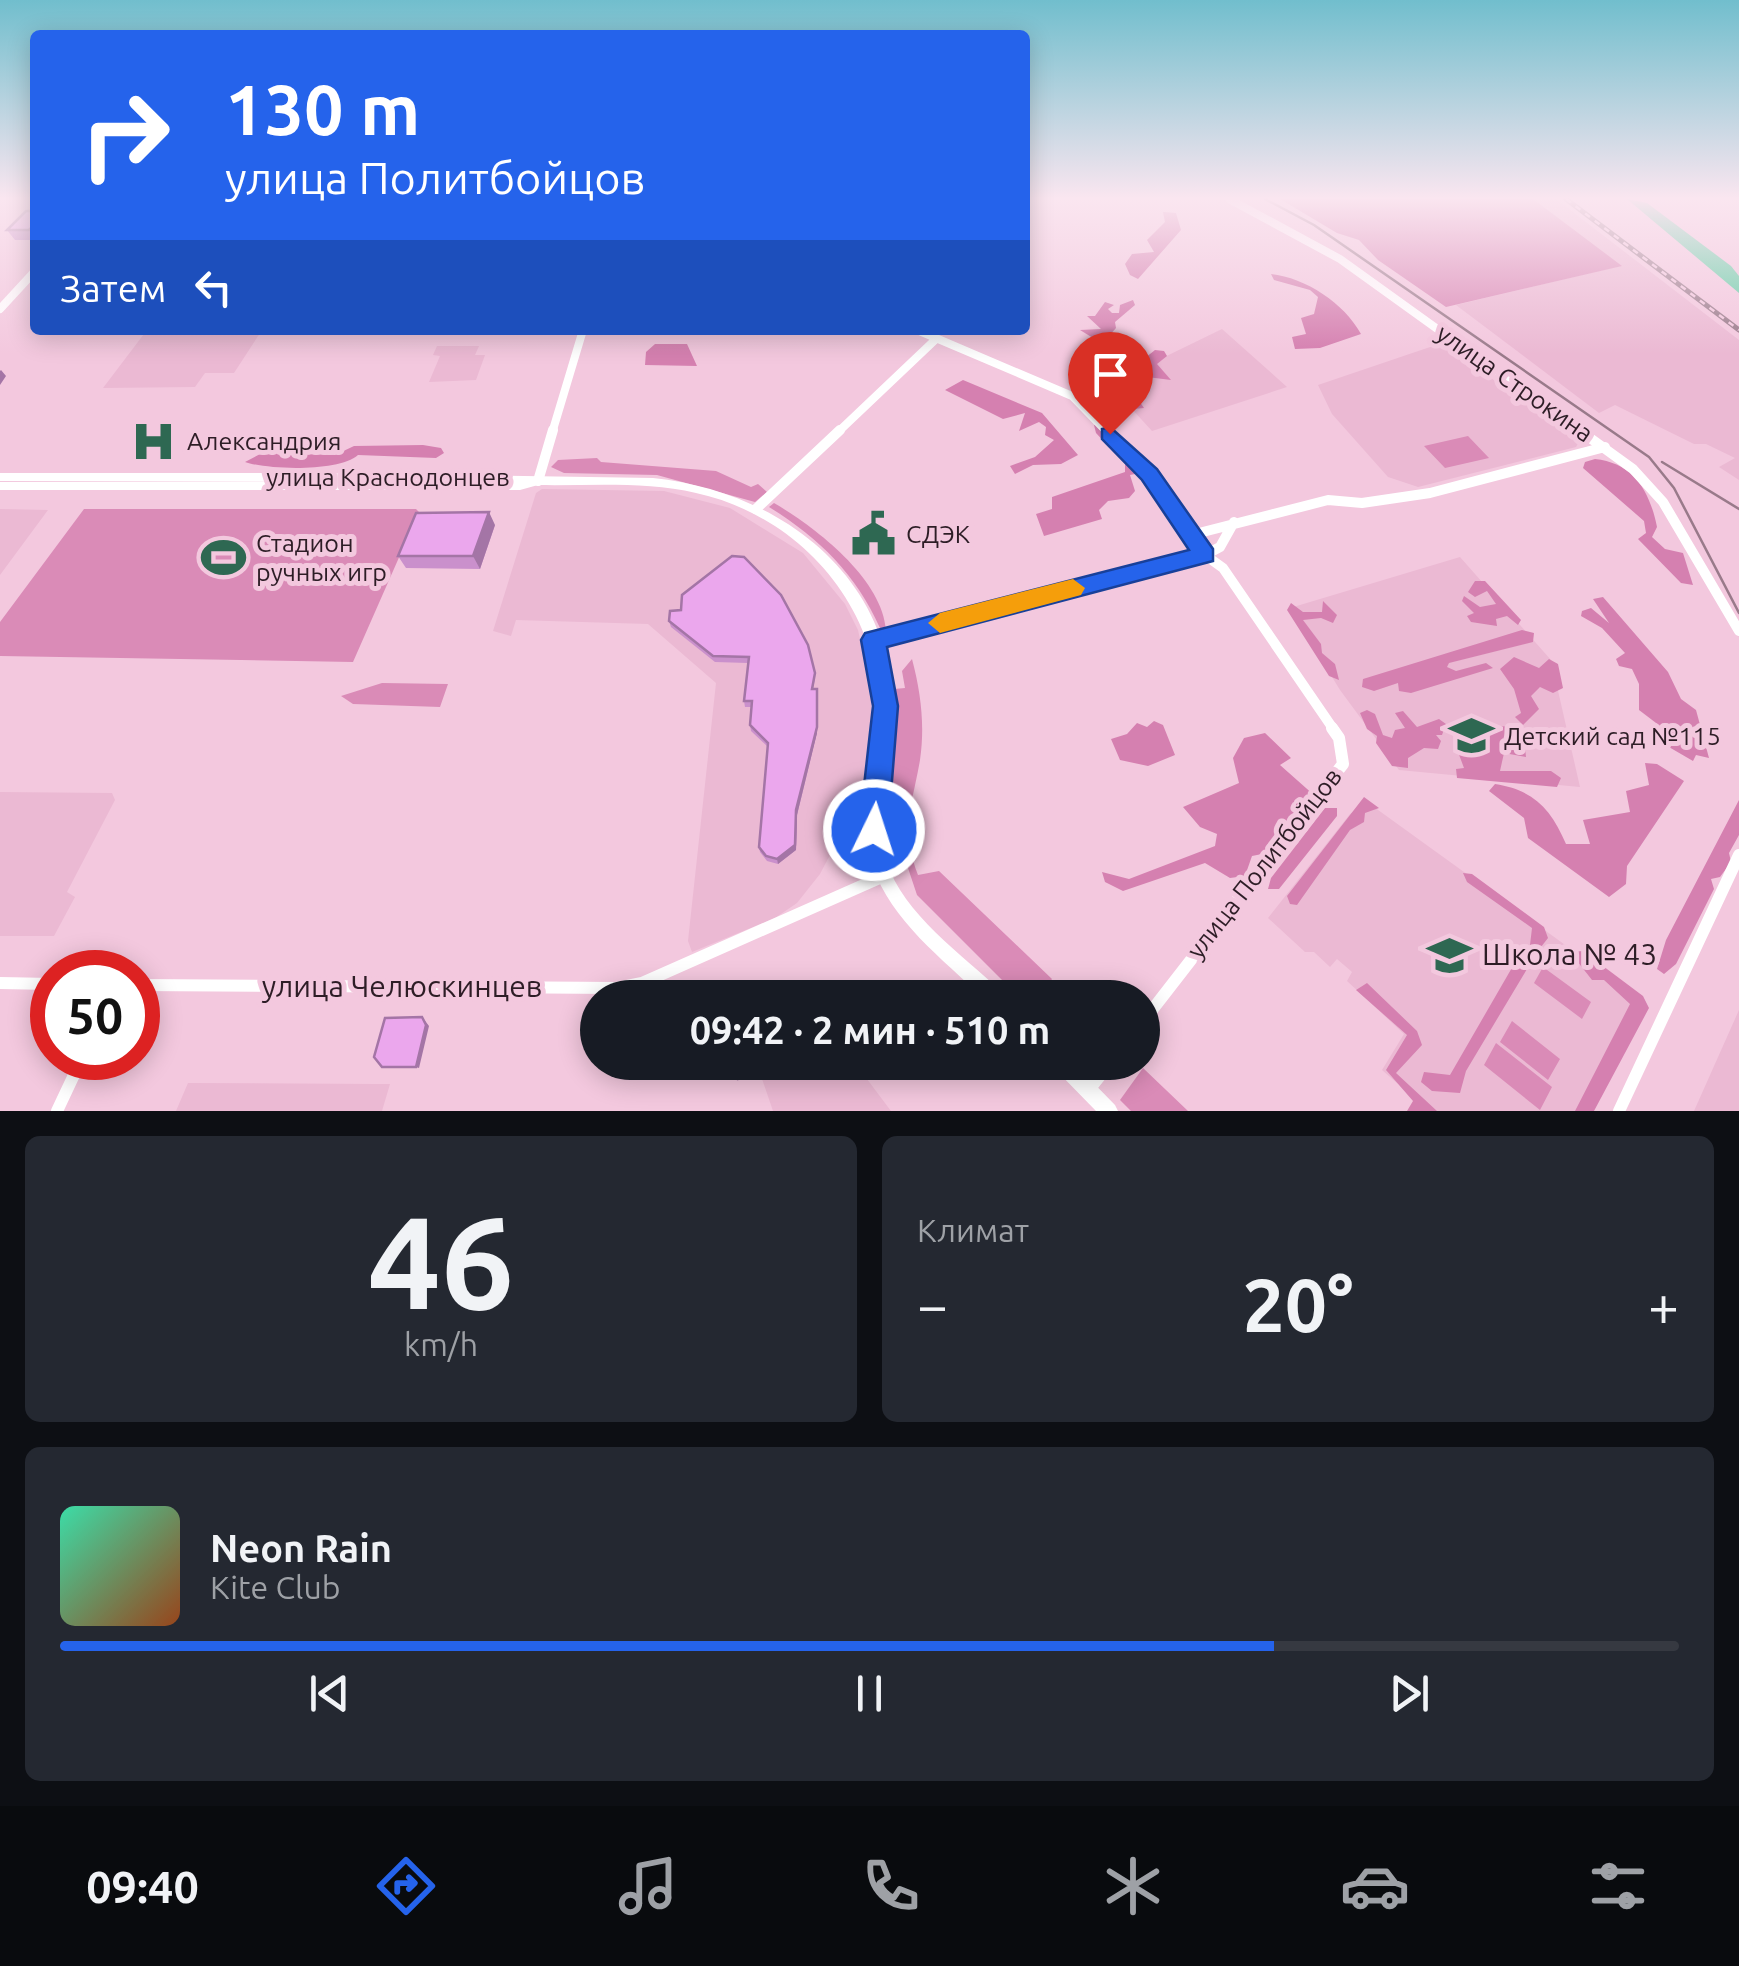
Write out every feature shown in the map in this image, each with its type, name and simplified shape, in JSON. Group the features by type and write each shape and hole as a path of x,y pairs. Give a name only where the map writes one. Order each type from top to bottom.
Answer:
{"main road":[{"name":"улица Краснодонцев","path":"0,477 524,477 538,481"},
{"name":"улица Краснодонцев","path":"0,486 520,486 538,481"},
{"path":"538,481 684,486 756,510 815,550 838,574 873,640 886,706 873,814 884,876 914,916 978,980"},
{"path":"1077,1080 1108,1111"}],"street":[{"name":"улица Строкина","path":"1325,251 1634,469 1663,502 1739,631"},
{"path":"0,309 30,277"},
{"path":"538,481 582,335"},
{"name":"улица Политбойцов","path":"928,335 949,340 1072,396 1149,474 1205,555 1223,568 1334,728 1342,764 1329,787 1250,880 1160,998"},
{"path":"756,510 936,339"},
{"path":"1192,535 1328,500 1362,503 1430,493 1606,447"},
{"path":"873,640 1205,555 1220,547 1234,522"},
{"path":"1618,1111 1739,855"},
{"name":"улица Челюскинцев","path":"160,986 617,988 642,982 884,876"},
{"path":"0,983 30,984"},
{"path":"57,1111 72,1080"},
{"path":"1088,1091 1097,1080"}],"shaded area":[{"path":"1163,251 1138,279 1130,275 1125,264 1132,254"},
{"path":"1369,251 1602,251 1622,266 1446,307"},
{"path":"1600,251 1623,251 1739,340 1739,480 1719,467 1735,458 1706,444 1694,444 1615,405 1599,413 1456,305 1620,266"},
{"path":"1689,251 1711,251 1731,266 1739,276 1739,293"},
{"path":"1271,274 1323,294 1345,312 1361,334 1320,348 1295,349 1292,337 1306,334 1301,318 1314,314 1318,297 1310,290 1274,280"},
{"path":"1133,300 1135,305 1115,322 1116,328 1100,346 1077,360 1075,356 1091,346 1093,338 1080,330 1101,329 1087,316 1095,316 1105,302 1114,305 1108,309 1112,313 1119,313 1120,305"},
{"path":"1222,329 1287,387 1152,431 1109,384"},
{"path":"143,335 259,335 234,373 205,373 195,387 103,388"},
{"path":"655,344 687,344 697,366 645,365 646,352"},
{"path":"1436,345 1451,349 1579,442 1576,447 1418,487 1388,477 1332,414 1318,385"},
{"path":"437,346 479,346 475,355 485,355 476,380 429,382 440,356 433,355"},
{"path":"1155,350 1164,351 1167,356 1157,364 1171,380 1139,376 1131,389 1144,408 1133,409 1115,389 1115,376 1094,379 1080,371 1115,368 1125,358 1140,362"},
{"path":"963,380 1042,413 1078,455 1061,464 1033,465 1015,474 1010,466 1035,457 1054,440 1045,435 1046,427 1039,422 1019,431 1025,413 1003,419 945,390"},
{"path":"1094,425 1107,427 1138,466 1140,473 1130,475 1135,491 1129,498 1108,501 1099,510 1102,519 1044,536 1036,514 1052,509 1052,497 1125,472 1125,464 1096,433"},
{"path":"1468,436 1489,458 1445,468 1424,446"},
{"path":"354,446 441,448 444,453 436,458 358,455 349,461 303,468 245,462 262,453 335,455"},
{"path":"597,458 601,462 716,471 751,487 758,484 767,492 755,502 657,475 564,473 551,467 558,460"},
{"path":"1595,459 1620,466 1638,481 1654,514 1657,527 1652,537 1665,549 1683,553 1693,585 1681,583 1638,539 1646,533 1644,521 1583,468 1585,462"},
{"path":"542,489 664,491 730,508 803,553 845,604 858,630 871,688 871,740 865,773 853,811 820,874 797,903 775,918 692,952 688,941 716,683 648,624 516,620 511,636 493,631 536,493"},
{"path":"774,503 826,540 860,573 882,611 886,630 880,628 848,574 804,531 769,507"},
{"path":"0,509 48,510 0,575"},
{"name":"Стадион ручных игр","path":"84,509 419,512 353,662 0,656 0,622"},
{"path":"1460,557 1551,660 1580,787 1399,770 1340,690 1290,608"},
{"path":"1475,581 1485,581 1521,620 1518,625 1507,616 1496,619 1497,626 1471,622 1467,616 1474,613 1462,601 1464,596 1480,607 1496,604 1487,591 1475,597 1468,592"},
{"path":"1603,597 1668,672 1681,699 1696,710 1709,758 1696,755 1693,761 1662,743 1660,726 1639,710 1639,684 1632,669 1619,666 1616,659 1625,653 1602,628 1581,616 1582,611 1591,608 1609,623 1593,599"},
{"path":"1323,601 1337,615 1333,623 1321,618 1303,620 1321,644 1322,653 1335,664 1339,680 1329,676 1287,610 1291,603 1303,612 1322,612"},
{"path":"1522,630 1534,633 1533,642 1449,663 1447,667 1456,671 1486,663 1493,668 1411,693 1399,691 1398,683 1374,691 1362,687 1363,679"},
{"path":"1514,657 1539,668 1549,659 1558,664 1563,688 1553,693 1540,687 1531,696 1539,709 1523,725 1515,717 1521,713 1514,689 1500,669"},
{"path":"912,659 922,722 909,830 918,875 939,871 1051,980 1002,980 917,895 887,805 897,724 894,689 905,688 902,671"},
{"path":"382,683 448,684 440,707 353,704 341,696"},
{"path":"1367,710 1375,714 1383,735 1392,738 1395,730 1405,728 1395,713 1403,711 1417,727 1439,719 1446,724 1442,735 1436,735 1441,741 1438,749 1424,748 1408,758 1408,768 1392,766 1376,743 1377,736 1367,729 1360,713"},
{"path":"1154,721 1163,725 1175,755 1148,766 1120,760 1111,739 1127,734 1137,723 1147,727"},
{"path":"1500,726 1511,727 1517,735 1512,740 1525,748 1526,757 1504,753 1500,771 1551,771 1561,778 1557,787 1457,778 1456,769 1464,768 1455,744"},
{"path":"1265,733 1291,758 1280,765 1315,796 1277,851 1252,856 1245,876 1230,878 1205,863 1123,891 1105,882 1102,872 1129,879 1215,846 1217,834 1200,827 1183,807 1239,783 1233,758 1244,738"},
{"path":"1645,763 1657,764 1684,781 1627,866 1626,884 1609,897 1528,838 1524,818 1489,791 1495,784 1531,796 1547,811 1566,844 1590,844 1583,820 1630,812 1626,791 1649,785"},
{"path":"0,792 112,793 115,800 67,892 75,897 54,936 0,936"},
{"path":"1364,797 1379,808 1365,813 1364,822 1350,830 1297,905 1290,904 1287,896"},
{"path":"1739,800 1739,835 1729,853 1731,862 1720,877 1711,879 1714,889 1676,964 1664,974 1657,969 1666,940"},
{"name":"Школа № 43","path":"1367,802 1643,1001 1587,1111 1429,1111 1382,1070 1404,1034 1347,981 1352,972 1337,959 1330,967 1314,952 1305,952 1268,918 1350,814"},
{"path":"1325,808 1337,808 1337,816 1279,889 1268,889 1271,878"},
{"path":"1463,873 1472,874 1544,927 1548,938 1541,947 1530,945 1532,928 1467,882"},
{"path":"1583,951 1643,996 1649,1008 1594,1111 1575,1111 1630,1004 1604,980 1592,980 1570,952"},
{"path":"1517,959 1526,960 1527,969 1466,1071 1460,1093 1432,1091 1421,1082 1424,1072 1450,1075"},
{"path":"1543,967 1591,1002 1582,1019 1534,983"},
{"path":"1367,983 1417,1031 1422,1045 1396,1073 1437,1111 1407,1111 1413,1101 1386,1070 1407,1035 1356,990"},
{"path":"1739,1010 1739,1111 1694,1111"},
{"path":"1512,1021 1560,1059 1548,1080 1500,1042"},
{"path":"1496,1043 1552,1087 1540,1110 1484,1065"},
{"path":"762,1080 868,1080 891,1111 773,1111"},
{"path":"1134,1080 1156,1080 1188,1111 1131,1111 1120,1100"},
{"path":"188,1083 390,1084 382,1111 176,1111"}],"building":[{"path":"489,512 473,556 398,556 416,513"},
{"path":"732,556 744,557 781,595 808,645 815,673 812,689 817,689 817,727 796,810 795,845 777,859 766,856 759,847 768,743 750,725 752,701 744,701 749,657 713,656 669,621 670,611 681,610 682,595"},
{"path":"422,1017 426,1025 416,1067 382,1067 374,1057 385,1018"}],"tram line":[{"path":"1351,251 1649,457 1674,488 1739,613"},
{"path":"1662,462 1739,509"}],"railway":[{"path":"1634,251 1739,330"}],"slow traffic":[{"path":"940,623 1073,588"}],"place":[{"name":"Александрия","path":"154,441"},
{"name":"СДЭК","path":"873,534"},
{"name":"Стадион ручных игр","path":"223,557"},
{"name":"Детский сад №115","path":"1471,736"},
{"name":"Школа № 43","path":"1449,955"}],"route":[{"path":"874,830 874,794 886,706 873,640 1205,555 1149,474 1110,434"}]}
